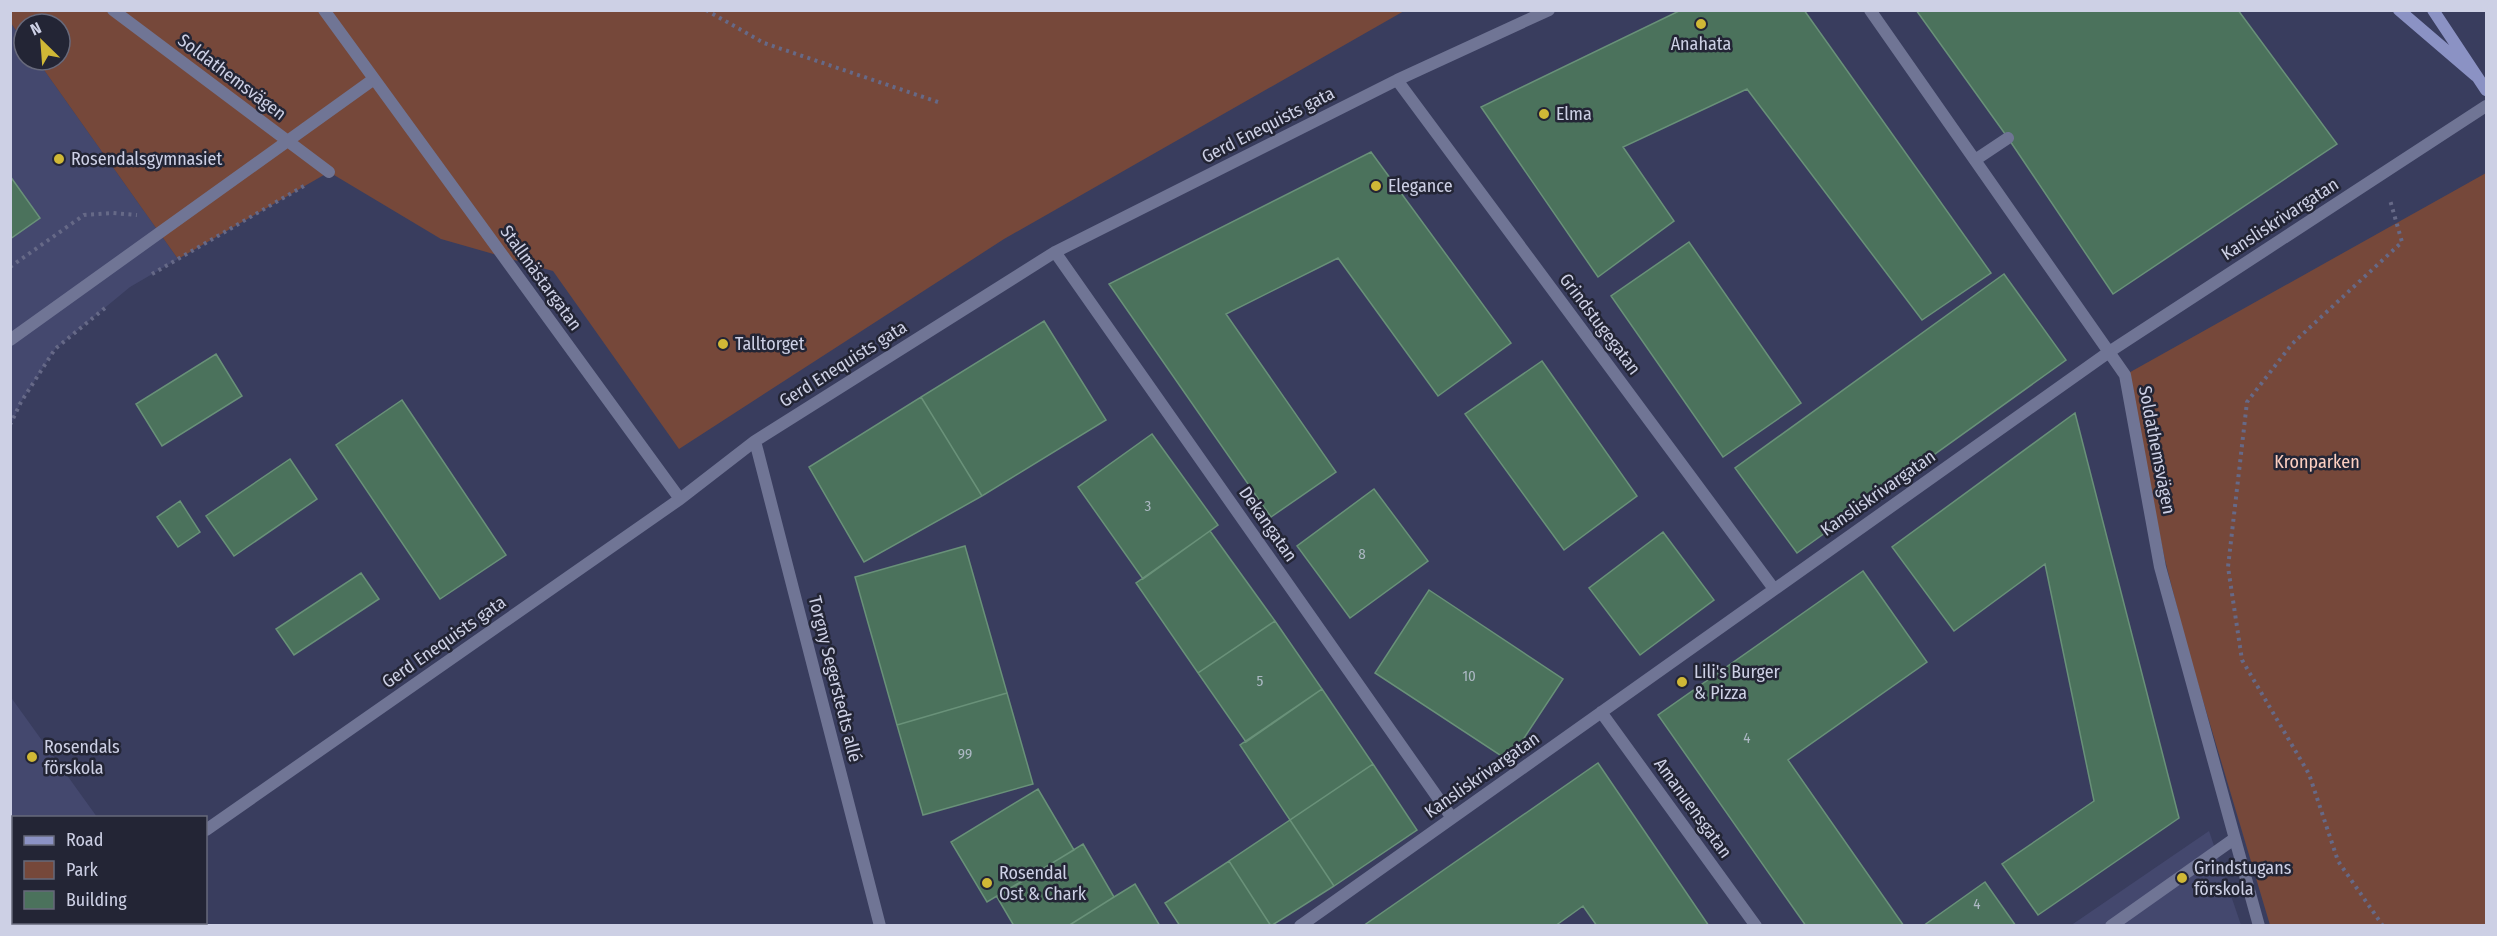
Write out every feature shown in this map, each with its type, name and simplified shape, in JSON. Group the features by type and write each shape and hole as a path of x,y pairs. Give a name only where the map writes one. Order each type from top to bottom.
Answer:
{"main road":[{"path":"2399,10 2476,76"},
{"path":"2433,10 2487,90"}],"street":[{"name":"Soldathemsvägen","path":"113,10 329,172"},
{"name":"Stallmästargatan","path":"324,10 680,499"},
{"name":"Gerd Enequists gata","path":"207,829 680,499 755,441 1054,252 1397,80 1549,10"},
{"name":"Soldathemsvägen","path":"1870,10 2125,375 2160,567 2259,926"},
{"path":"10,340 374,79"},
{"name":"Grindstugegatan","path":"1397,80 1774,589"},
{"name":"Kansliskrivargatan","path":"1300,926 2109,352 2487,106"},
{"path":"1975,160 2008,138"},
{"name":"Dekangatan","path":"1054,252 1452,818"},
{"name":"Torgny Segerstedts allé","path":"755,441 880,926"},
{"name":"Amanuensgatan","path":"1601,712 1756,926"},
{"path":"2111,926 2234,839"}],"path":[{"path":"706,11 764,43 938,102"},
{"path":"149,276 329,172"},
{"path":"2382,173 2402,242 2292,344 2247,402 2228,567 2242,660 2309,774 2338,861 2383,926"},
{"path":"193,210 210,213 229,229"},
{"path":"10,267 84,215 113,213 138,215"},
{"path":"10,424 21,402 55,349 114,300"}],"shaded area":[{"name":"Rosendalsgymnasiet","path":"11,23 12,72 46,72 178,259 130,287 55,349 21,402 11,425"},
{"name":"Rosendals förskola","path":"10,696 96,816 12,816 11,921"},
{"name":"Grindstugans förskola","path":"2209,831 2241,925 2070,926"}],"green space":[{"path":"10,11 1404,11 1004,239 679,449 553,271 441,239 329,172 178,259 46,72 72,72 72,12 12,12 11,23"},
{"name":"Kronparken","path":"2486,173 2486,925 2270,925 2187,647 2165,560 2125,375"}],"building":[{"path":"1681,10 1804,10 1991,273 1922,320 1747,89 1623,147 1674,221 1598,277 1481,107"},
{"path":"1916,10 2238,10 2337,144 2113,294 2008,138"},
{"path":"1371,152 1511,343 1438,396 1338,258 1226,314 1336,472 1271,517 1109,284"},
{"name":"Rosendalsgymnasiet","path":"10,176 40,218 10,239"},
{"path":"1689,242 1801,403 1723,457 1611,296"},
{"path":"2004,274 2066,360 1797,553 1735,468"},
{"path":"1044,321 1106,420 982,496 921,397"},
{"path":"216,354 242,396 162,446 136,404"},
{"path":"1542,361 1637,496 1564,550 1465,414"},
{"path":"921,397 982,496 864,562 809,467"},
{"path":"402,400 506,555 440,599 336,445"},
{"path":"2075,413 2179,818 2038,915 2002,864 2094,801 2045,564 1954,631 1892,547"},
{"path":"1152,434 1218,525 1143,579 1078,487"},
{"path":"290,459 317,499 234,556 206,516"},
{"path":"1374,489 1428,561 1350,618 1297,546"},
{"path":"180,501 200,532 178,547 157,517"},
{"path":"1210,531 1275,621 1198,673 1136,583"},
{"path":"1663,532 1714,600 1640,655 1589,588"},
{"path":"965,546 1007,693 897,725 855,577"},
{"path":"1863,571 1927,662 1788,760 1904,926 1806,926 1658,715"},
{"path":"361,573 379,599 294,655 276,629"},
{"path":"1429,590 1563,679 1509,761 1375,673"},
{"path":"1275,621 1322,689 1246,742 1198,673"},
{"path":"1322,689 1373,764 1290,820 1240,745"},
{"path":"1007,693 1033,784 923,815 897,725"},
{"path":"1598,763 1709,926 1597,926 1583,906 1555,926 1363,926"},
{"path":"1373,764 1417,830 1334,886 1290,820"},
{"path":"1038,789 1074,850 987,902 951,842"},
{"path":"1290,820 1334,886 1271,926 1229,861"},
{"path":"1083,844 1114,897 1068,926 1014,926 997,897"},
{"path":"1229,861 1271,926 1180,926 1165,903"},
{"path":"1985,882 2016,926 1923,926"},
{"path":"1135,884 1160,926 1068,926 1114,897"}],"place":[{"name":"Anahata","path":"1701,24"},
{"name":"Elma","path":"1544,114"},
{"name":"Rosendalsgymnasiet","path":"59,159"},
{"name":"Elegance","path":"1376,186"},
{"name":"Talltorget","path":"723,344"},
{"name":"Lili's Burger & Pizza","path":"1682,682"},
{"name":"Rosendals förskola","path":"32,757"},
{"name":"Grindstugans förskola","path":"2182,878"},
{"name":"Rosendal Ost & Chark","path":"987,883"}]}
